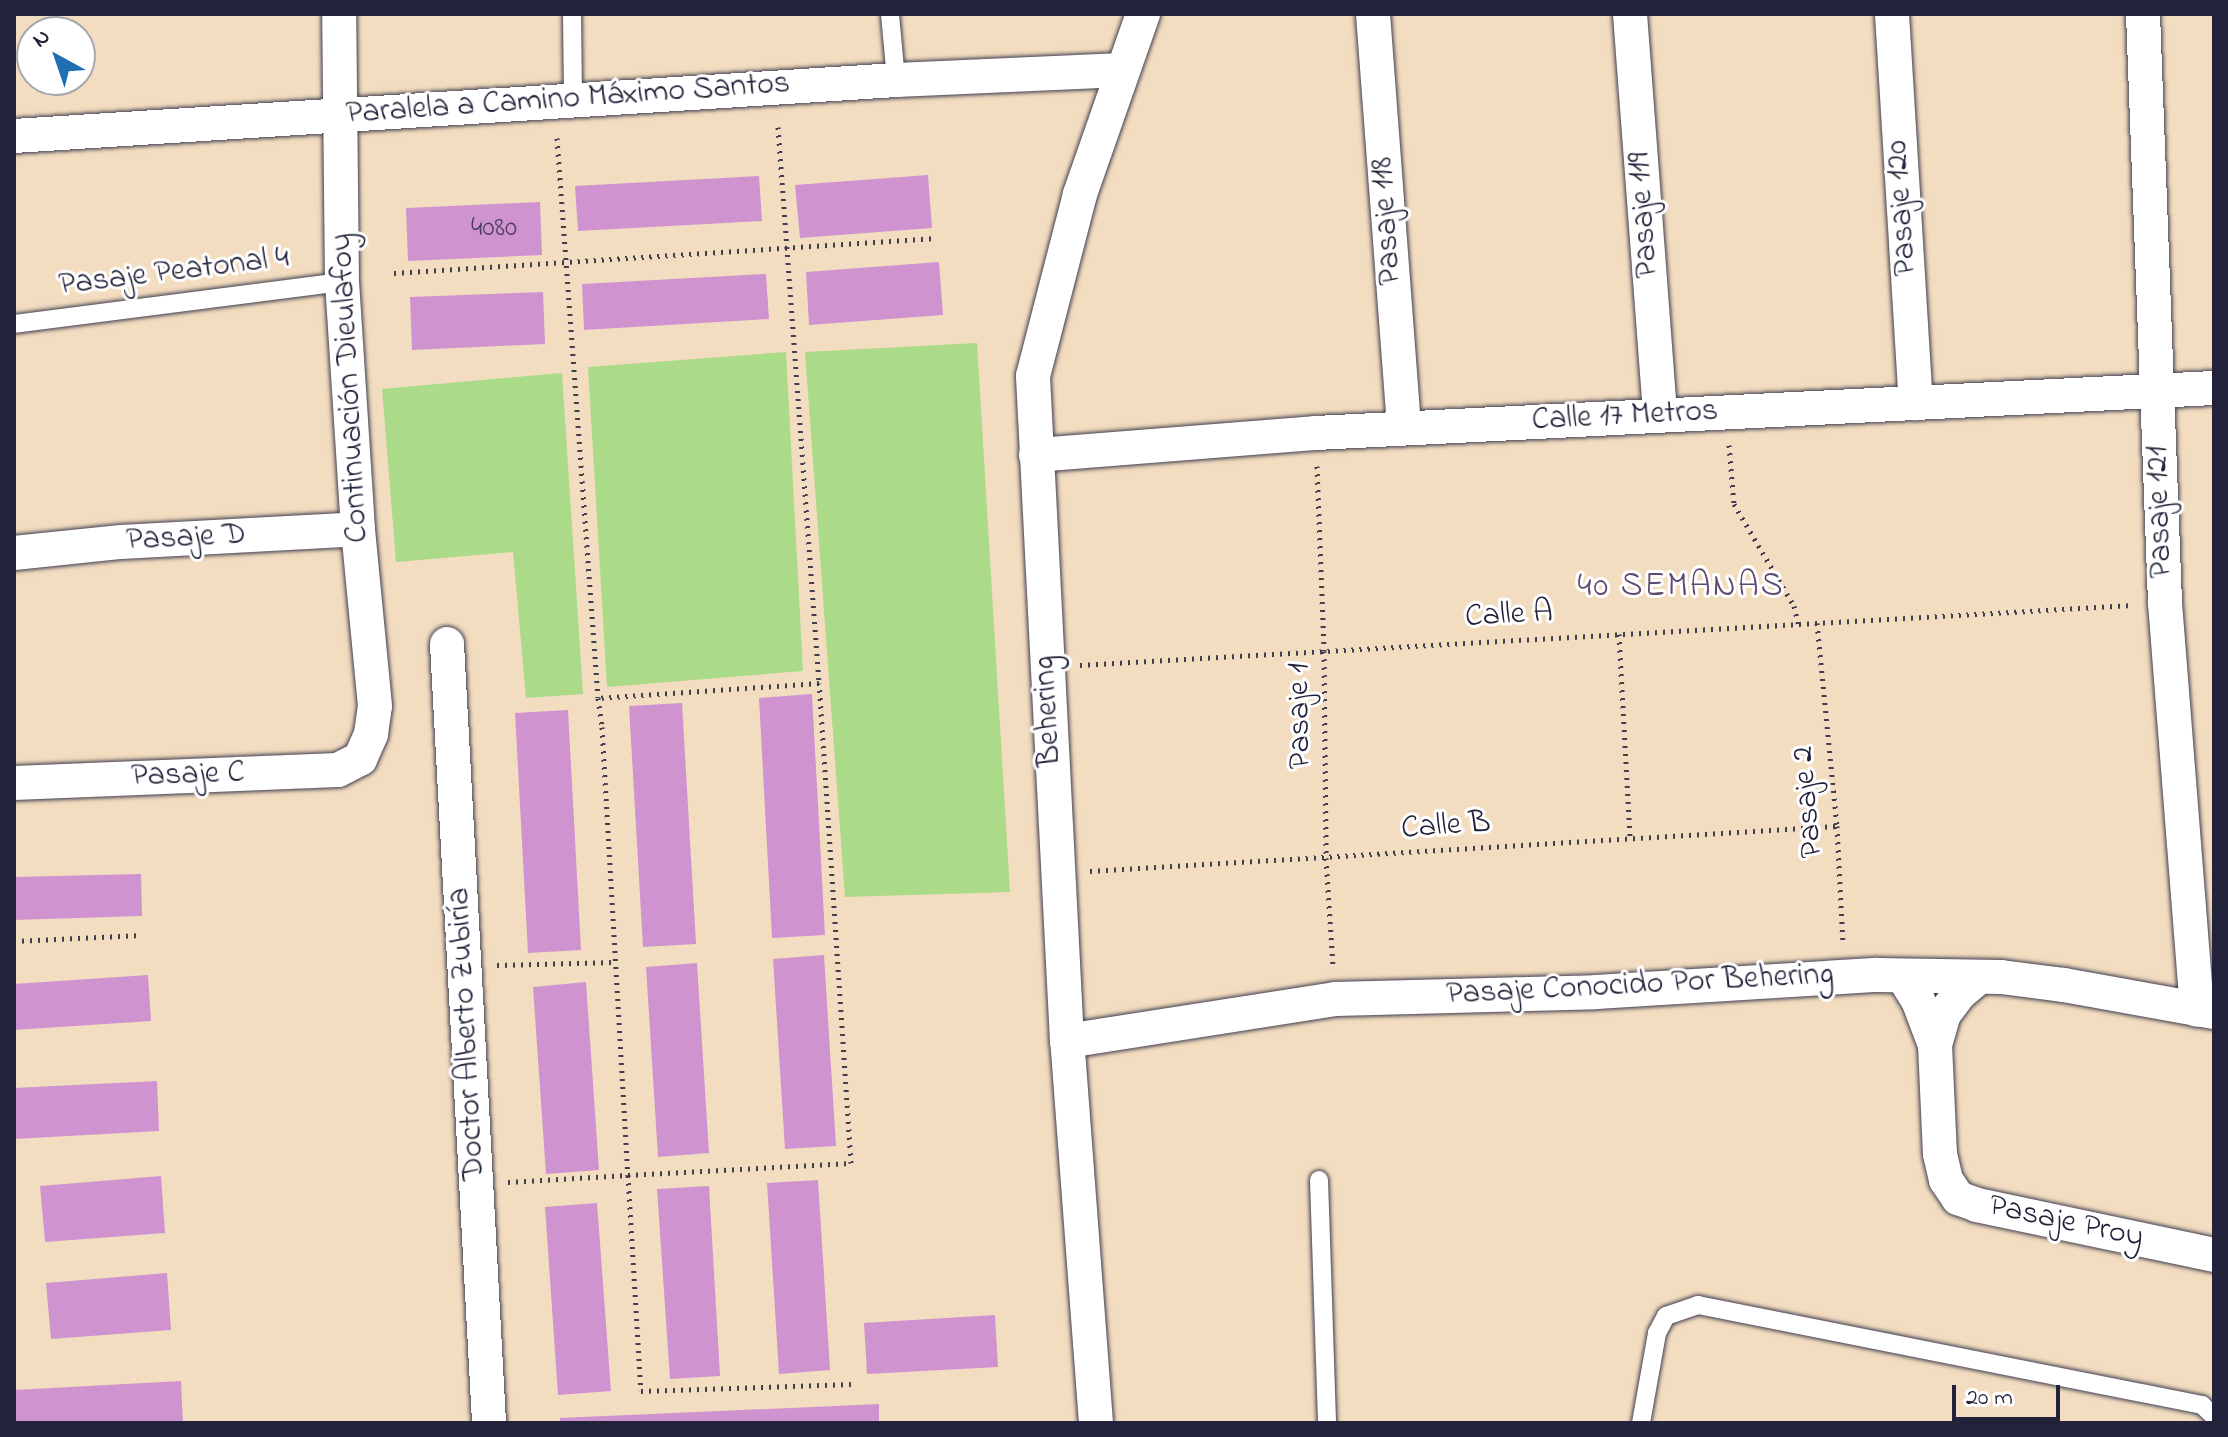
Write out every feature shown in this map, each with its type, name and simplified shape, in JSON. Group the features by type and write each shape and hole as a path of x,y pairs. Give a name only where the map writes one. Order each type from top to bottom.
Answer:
{"street":[{"name":"Continuación Dieulafoy","path":"339,14 342,282 358,529 375,706 371,734 360,759"},
{"name":"Behering","path":"1096,1423 1067,1041 1033,376 1046,315 1080,194 1143,14"},
{"name":"Pasaje 118","path":"1373,14 1404,428"},
{"name":"Pasaje 119","path":"1630,14 1660,416"},
{"name":"Pasaje 120","path":"1892,14 1916,403"},
{"name":"Pasaje 121","path":"2143,14 2159,391 2156,437 2165,603 2206,1011"},
{"name":"Paralela a Camino Máximo Santos","path":"14,136 896,80 1123,70"},
{"name":"Calle 17 Metros","path":"1036,455 1316,433 2214,388"},
{"name":"Pasaje D","path":"14,553 121,542 358,529"},
{"name":"Doctor Alberto Zubiría","path":"447,644 489,1423"},
{"name":"Pasaje C","path":"14,783 338,770 360,759"},
{"name":"Pasaje Conocido Por Behering","path":"1067,1041 1335,999 1596,992 1844,977 1979,977 2064,985 2206,1011"},
{"path":"1935,1045 1944,1014 1960,993 1979,977"},
{"name":"Pasaje Proy","path":"1904,978 1924,1012 1935,1045 1940,1154 1946,1180 1958,1198 1977,1205 2214,1255"}],"lane":[{"path":"572,14 573,100"},
{"path":"890,14 896,80"},
{"name":"Pasaje Peatonal 4","path":"14,324 342,282"},
{"path":"1319,1180 1327,1423"},
{"path":"1641,1423 1657,1333 1666,1316 1698,1305 2202,1405 2214,1416"}],"path":[{"path":"476,1184 851,1163 778,127"},
{"path":"557,138 616,962 641,1391 851,1384"},
{"path":"394,273 937,238"},
{"path":"1726,412 1734,504 1794,606 1798,624"},
{"name":"Pasaje 1","path":"1316,433 1324,651 1326,858 1335,999"},
{"name":"Calle A","path":"1047,667 2165,603"},
{"name":"Pasaje 2","path":"1817,623 1837,826 1844,977"},
{"path":"1619,634 1630,839"},
{"path":"598,698 819,683"},
{"name":"Calle B","path":"1057,872 1837,826"},
{"path":"14,941 142,935"},
{"path":"464,966 616,962"}],"green space":[{"path":"977,343 1010,892 845,897 805,352"},
{"path":"786,352 803,671 607,687 588,367"},
{"path":"562,373 583,694 526,698 513,552 396,562 382,389"}],"building":[{"path":"928,175 932,228 800,238 795,185"},
{"path":"759,176 762,221 578,231 575,186"},
{"path":"540,202 542,255 408,261 406,208"},
{"path":"939,262 943,315 809,325 806,272"},
{"path":"766,274 769,319 584,330 582,284"},
{"path":"543,292 545,344 412,350 410,297"},
{"path":"812,694 825,935 772,938 759,698"},
{"path":"682,703 696,944 643,947 629,706"},
{"path":"568,710 581,950 528,953 515,713"},
{"path":"141,874 142,916 14,920 14,877"},
{"path":"824,955 836,1146 785,1149 773,959"},
{"path":"697,963 709,1153 658,1157 646,967"},
{"path":"148,975 151,1021 14,1030 14,984"},
{"path":"586,982 599,1170 546,1174 533,987"},
{"path":"157,1081 159,1131 14,1139 14,1088"},
{"path":"161,1176 165,1233 45,1242 40,1186"},
{"path":"818,1180 830,1370 779,1374 767,1183"},
{"path":"709,1186 720,1376 670,1379 657,1189"},
{"path":"597,1203 611,1391 558,1395 545,1207"},
{"path":"167,1273 171,1330 51,1339 46,1283"},
{"path":"995,1315 998,1367 867,1374 864,1323"},
{"path":"181,1381 183,1423 14,1423 14,1390"},
{"path":"879,1404 879,1423 560,1423 560,1418"}],"district":[{"name":"40 SEMANAS","path":"1681,588"}]}
